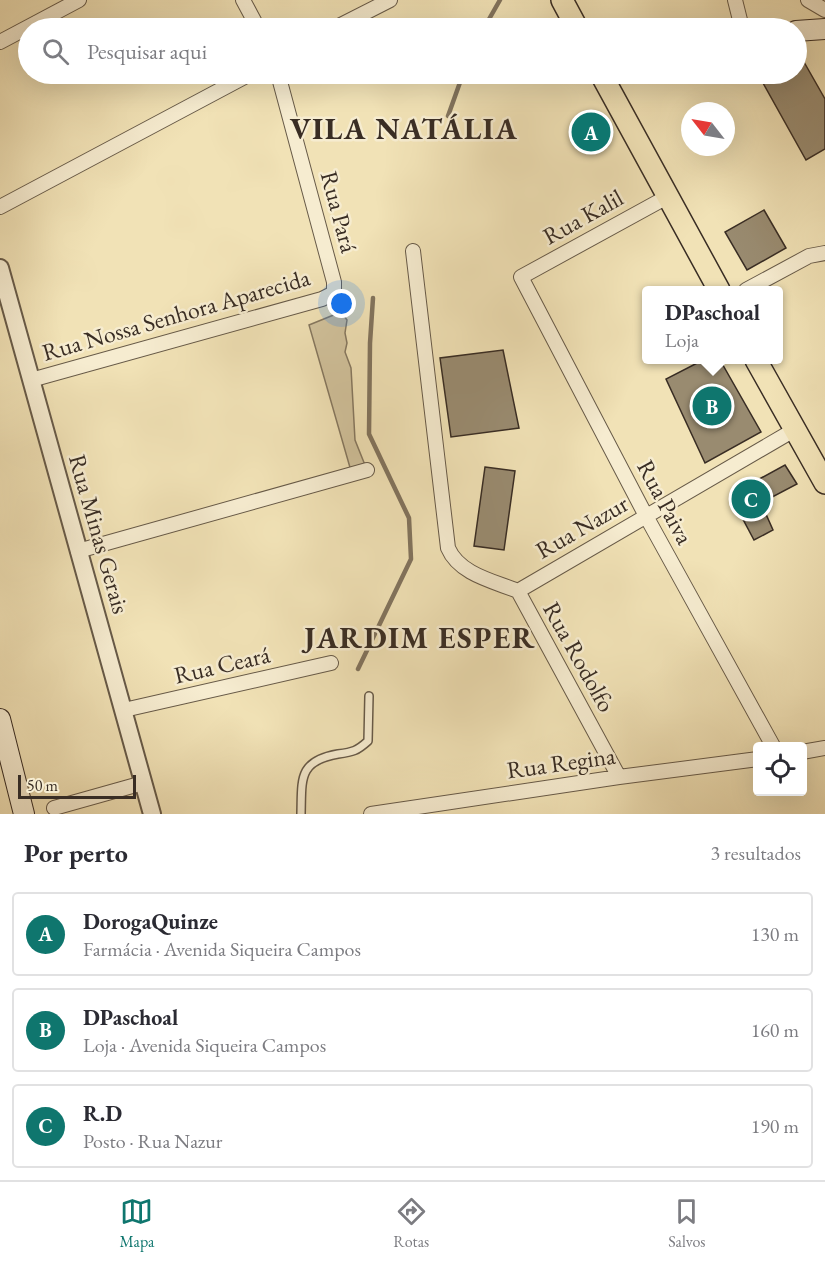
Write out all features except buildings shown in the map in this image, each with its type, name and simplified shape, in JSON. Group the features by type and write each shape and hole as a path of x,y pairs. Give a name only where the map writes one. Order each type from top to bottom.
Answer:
{"main road":[{"path":"562,0 572,18"},
{"path":"807,30 825,29"},
{"path":"606,84 716,286"},
{"path":"758,364 825,483"},
{"path":"0,719 24,814"}],"street":[{"path":"45,18 79,0"},
{"path":"243,0 253,18"},
{"path":"355,18 390,0"},
{"path":"735,0 740,18"},
{"path":"808,0 825,10"},
{"path":"0,42 18,32"},
{"path":"0,207 231,84"},
{"name":"Rua Pará","path":"281,84 334,282 334,293"},
{"name":"Rua Kalil","path":"521,277 667,197"},
{"path":"413,251 448,548 453,559 461,567 518,591"},
{"path":"755,286 809,256 825,253"},
{"name":"Rua Minas Gerais","path":"0,268 8,320 31,380 152,814"},
{"name":"Rua Paiva","path":"521,277 646,516 770,742"},
{"name":"Rua Nossa Senhora Aparecida","path":"31,380 321,299 334,293"},
{"name":"Rua Nazur","path":"518,591 794,430"},
{"path":"78,551 368,470"},
{"name":"Rua Rodolfo","path":"518,591 619,777"},
{"name":"Rua Ceará","path":"124,710 331,663"},
{"path":"807,751 825,748"},
{"name":"Rua Regina","path":"371,814 753,760"},
{"path":"54,808 143,783"}],"lane":[{"path":"301,814 303,777 312,762 324,757 357,751 368,741 369,696"}],"shaded area":[{"path":"341,312 347,320 345,352 351,368 355,440 367,470 351,471 309,325"}],"waterway":[{"path":"490,18 500,0"},
{"path":"448,116 459,84"},
{"path":"358,669 411,559 409,518 369,434 373,298"}],"place":[{"name":"DorogaQuinze","path":"591,132"},
{"name":"DPaschoal","path":"712,406"},
{"name":"R.D","path":"751,499"}],"district":[{"name":"VILA NATÁLIA","path":"404,129"},
{"name":"JARDIM ESPER","path":"420,638"}]}
